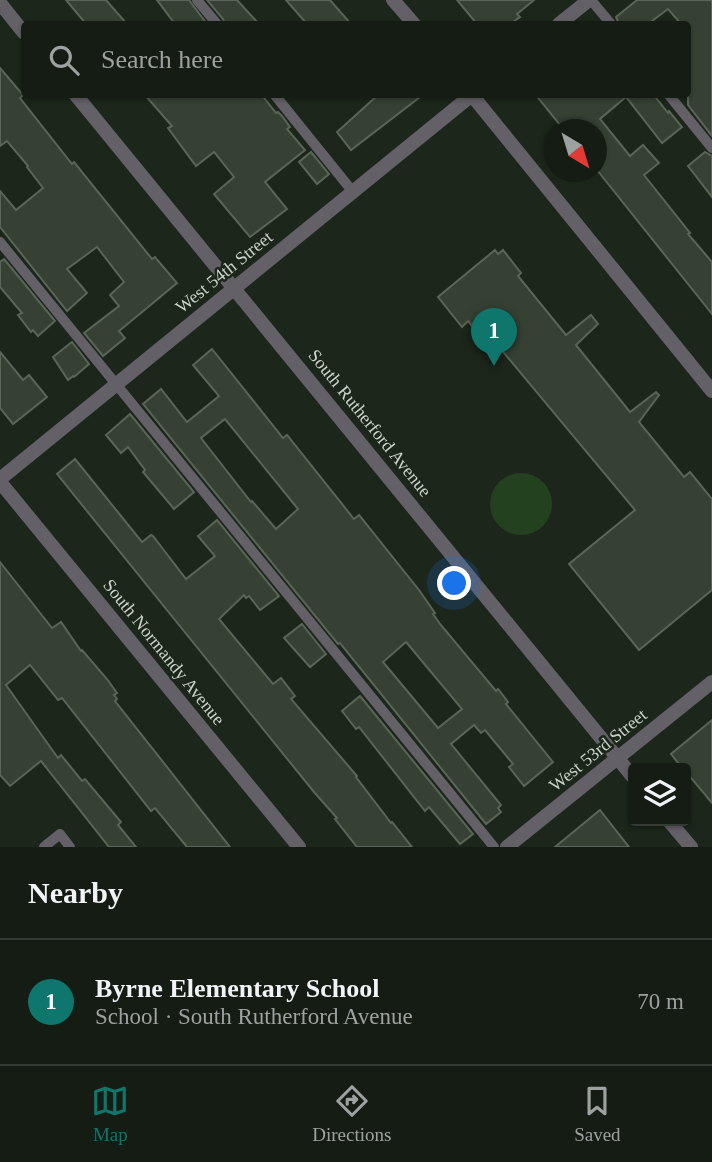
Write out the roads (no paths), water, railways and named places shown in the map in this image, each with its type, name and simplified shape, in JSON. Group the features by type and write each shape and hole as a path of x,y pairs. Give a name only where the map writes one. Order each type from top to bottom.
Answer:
{"street":[{"path":"393,0 411,21"},
{"path":"563,21 590,0"},
{"path":"0,4 21,29"},
{"name":"South Rutherford Avenue","path":"78,98 628,770"},
{"name":"West 54th Street","path":"0,480 468,98"},
{"path":"474,98 712,391"},
{"name":"South Normandy Avenue","path":"0,480 299,847"},
{"name":"West 53rd Street","path":"507,847 712,682"},
{"path":"673,826 691,847"}],"lane":[{"path":"197,0 214,21"},
{"path":"590,0 608,21"},
{"path":"277,98 353,192"},
{"path":"671,98 712,148"},
{"path":"0,242 494,847"},
{"path":"44,847 60,835 70,847"}],"place":[{"name":"Byrne Elementary School","path":"494,366"}]}
